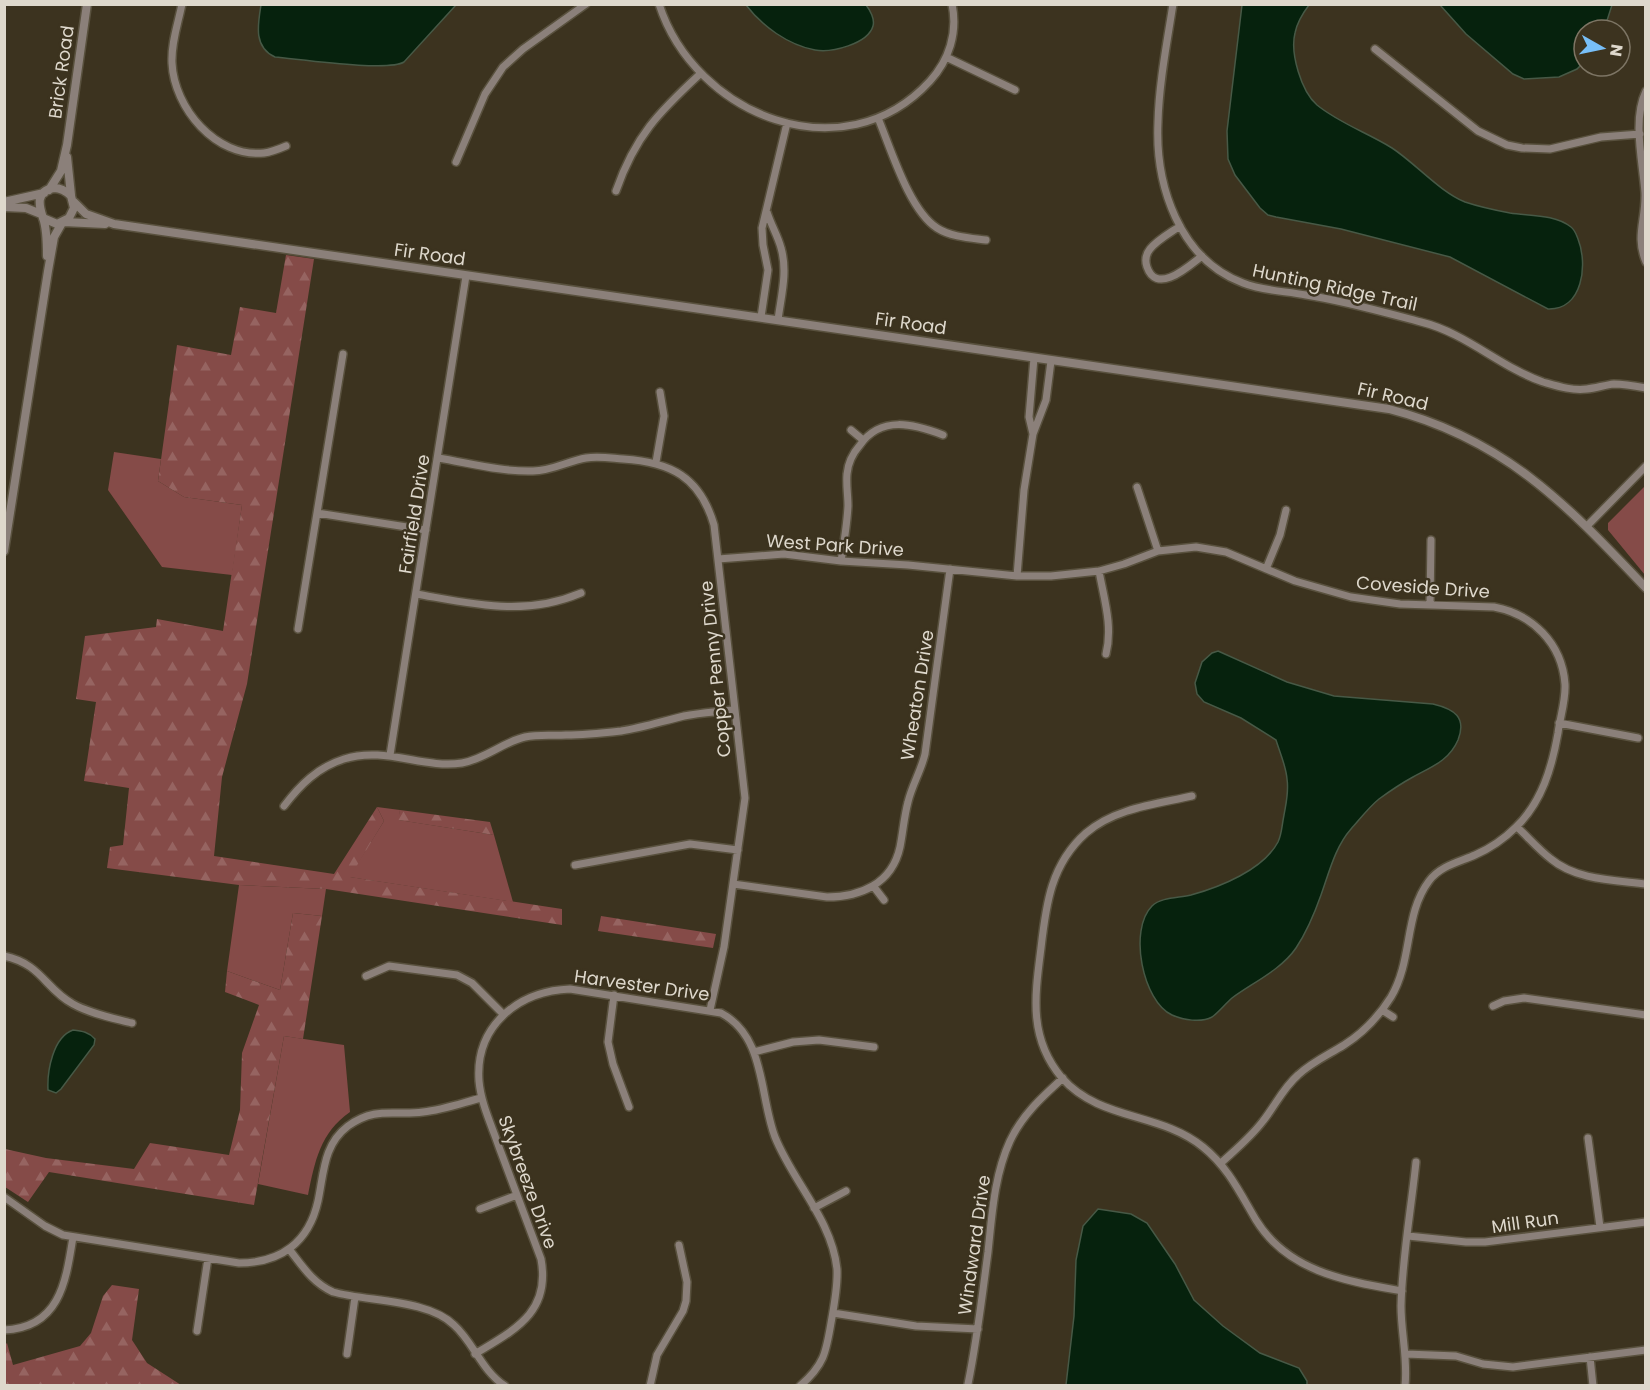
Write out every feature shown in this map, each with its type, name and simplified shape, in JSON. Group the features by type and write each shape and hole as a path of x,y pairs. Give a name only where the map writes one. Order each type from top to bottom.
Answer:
{"street":[{"name":"Brick Road","path":"47,191 61,171 67,145 87,4"},
{"path":"182,4 171,61 178,95 188,113 215,139 237,149 262,154 286,146"},
{"path":"456,162 485,94 503,67 574,10 586,4"},
{"path":"659,4 674,39 700,74 718,90 742,105 787,123 807,127 833,128 878,118 893,111 933,77 946,57 954,33 952,4"},
{"name":"Hunting Ridge Trail","path":"1173,4 1157,134 1164,183 1180,226 1194,249 1225,275 1245,284 1331,300 1439,327 1524,374 1542,381 1577,390 1615,384 1646,388"},
{"path":"1376,49 1478,131 1507,145 1550,149 1601,137 1640,134"},
{"path":"946,57 1015,90"},
{"path":"616,191 626,164 644,133 700,74"},
{"path":"1646,91 1640,107 1645,194 1640,242 1646,262"},
{"path":"878,118 912,198 924,219 946,233 986,240"},
{"path":"761,317 768,276 762,228 787,123"},
{"name":"Brick Road","path":"67,145 72,199"},
{"path":"4,202 61,189 72,199 72,213 54,237 4,551"},
{"path":"47,191 39,203 48,271"},
{"name":"Fir Road","path":"72,199 86,214 114,224"},
{"path":"4,207 26,208 52,223 63,222"},
{"path":"766,210 779,242 784,266 778,320"},
{"name":"Fir Road","path":"63,222 114,224 1375,406 1407,414 1459,434 1501,456 1547,490 1587,526 1646,588"},
{"path":"1180,226 1148,252 1146,259 1150,272 1158,278 1169,279 1202,256"},
{"name":"Fairfield Drive","path":"390,755 466,276"},
{"path":"298,629 343,354"},
{"path":"1033,434 1029,417 1034,358"},
{"path":"1017,576 1024,490 1033,434 1046,400 1051,361"},
{"path":"438,458 535,472 591,458 656,462 664,416 660,392"},
{"path":"842,561 848,506 847,474 852,454 863,440 874,430 898,424 923,428 943,435"},
{"path":"851,430 863,440"},
{"name":"Copper Penny Drive","path":"656,462 679,473 697,489 705,500 712,519 745,798 724,947 710,1010"},
{"path":"1587,526 1646,466"},
{"path":"1137,487 1158,552"},
{"path":"1266,569 1280,535 1286,510"},
{"path":"317,513 426,530"},
{"path":"1430,604 1431,540"},
{"name":"Coveside Drive","path":"951,569 1017,576 1051,576 1099,571 1158,552 1182,547 1210,549 1226,552 1295,581 1351,597 1400,604 1504,609 1518,613 1540,629 1555,649 1563,672 1564,696 1554,754 1541,793 1533,807 1517,827 1490,848 1448,866 1437,873 1427,884 1415,908 1401,974 1382,1010 1359,1034 1313,1062 1299,1074 1286,1087 1254,1131 1221,1163"},
{"name":"West Park Drive","path":"718,559 770,554 951,569"},
{"name":"Wheaton Drive","path":"874,887 886,876 899,850 908,801 922,766 951,569"},
{"path":"1099,571 1109,621 1106,654"},
{"path":"416,594 508,608 546,605 581,593"},
{"path":"284,806 299,787 327,765 359,756 390,755 440,763 462,763 489,754 512,741 526,737 622,731 693,714 734,710"},
{"path":"1559,723 1638,738"},
{"path":"1192,796 1113,816 1088,831 1058,868 1051,887 1035,996 1035,1013 1042,1042 1063,1078 1093,1103 1108,1110 1157,1122 1175,1129 1190,1137 1221,1163 1237,1185 1262,1229 1275,1243 1303,1264 1324,1274 1348,1281 1402,1291"},
{"path":"1517,827 1551,860 1563,867 1588,876 1646,884"},
{"path":"574,865 690,844 738,850"},
{"path":"733,884 826,897 854,895 874,887 884,900"},
{"path":"4,956 24,962 37,971 61,996 74,1004 132,1023"},
{"path":"366,976 388,966 457,975 472,983 503,1014"},
{"name":"Harvester Drive","path":"482,1098 479,1082 480,1057 490,1032 503,1014 523,1000 552,990 570,989 721,1012 740,1026 747,1035 754,1052 776,1138 830,1240 835,1259 837,1278 833,1313 823,1360 814,1374 800,1386"},
{"path":"614,995 608,1042 613,1064 629,1107"},
{"path":"1493,1006 1515,998 1524,998 1646,1015"},
{"path":"1382,1010 1394,1017"},
{"path":"754,1052 794,1042 819,1040 874,1047"},
{"name":"Windward Drive","path":"968,1384 978,1329 995,1191 1004,1156 1020,1123 1063,1078"},
{"path":"4,1197 54,1232 73,1237 251,1263 272,1258 290,1250 303,1235 314,1214 326,1154 336,1138 350,1125 378,1113 419,1113 482,1098"},
{"name":"Skybreeze Drive","path":"475,1354 522,1324 535,1308 543,1275 541,1259 482,1098"},
{"path":"1588,1138 1600,1227"},
{"path":"1405,1386 1406,1354 1402,1291 1416,1162"},
{"path":"814,1208 846,1191"},
{"path":"480,1209 518,1195"},
{"name":"Mill Run","path":"1408,1236 1485,1242 1646,1222"},
{"path":"4,1330 32,1324 57,1301 65,1284 73,1237"},
{"path":"650,1386 657,1355 683,1311 686,1301 687,1282 678,1245"},
{"path":"290,1250 316,1282 333,1292 434,1311 444,1316 458,1329 488,1372 505,1386"},
{"path":"197,1331 208,1258"},
{"path":"347,1354 355,1297"},
{"path":"833,1313 909,1326 978,1329"},
{"path":"1406,1354 1456,1356 1502,1366 1646,1350"},
{"path":"1590,1357 1593,1386"}],"green space":[{"path":"286,255 314,259 247,684 222,777 214,856 334,874 377,807 384,821 350,877 562,909 562,925 326,889 239,885 107,868 110,847 123,845 129,788 84,781 96,702 76,699 85,636 156,627 157,619 223,631 242,505 184,497 158,481 177,345 231,355 240,307 276,313"},
{"path":"114,452 161,459 158,481 184,497 242,505 232,575 162,567 108,490"},
{"path":"1645,486 1645,575 1608,530 1608,523"},
{"path":"377,807 400,810 399,820 494,835 513,902 349,877 384,821"},
{"path":"400,810 490,822 494,835 398,820"},
{"path":"239,885 326,889 322,916 293,913 280,990 227,971"},
{"path":"293,913 322,916 303,1039 284,1036 254,1205 49,1172 28,1202 5,1187 5,1149 46,1158 134,1169 150,1143 229,1155 240,1110 242,1053 259,1005 225,992 227,971 280,990"},
{"path":"601,916 716,934 713,948 598,931"},
{"path":"284,1036 344,1045 350,1112 340,1120 325,1139 316,1159 308,1195 258,1184"},
{"path":"112,1285 139,1289 132,1340 147,1363 181,1385 5,1385 5,1345 7,1343 13,1365 80,1346 91,1333 103,1296"}],"shaded area":[{"path":"261,4 456,5 404,62 380,66 275,57 268,53 260,41 258,27"},
{"path":"746,5 866,5 872,15 873,26 864,38 848,46 822,51 815,50 795,44 776,34"},
{"path":"1242,5 1309,5 1296,29 1294,51 1298,71 1306,91 1317,105 1344,123 1392,148 1446,191 1465,202 1510,213 1542,216 1565,223 1572,228 1581,249 1582,272 1576,294 1569,302 1560,307 1548,309 1450,257 1341,229 1268,215 1260,208 1235,175 1228,159 1227,131"},
{"path":"1440,5 1612,5 1608,18 1572,18 1572,71 1559,77 1524,79 1513,74 1466,34"},
{"path":"1218,651 1287,682 1334,696 1433,704 1447,708 1457,715 1461,725 1458,740 1445,758 1379,799 1345,836 1333,860 1310,922 1290,956 1274,970 1232,998 1212,1017 1192,1020 1172,1015 1162,1008 1153,996 1142,965 1140,948 1145,917 1152,906 1160,901 1191,895 1215,887 1240,876 1262,861 1278,842 1288,784 1276,740 1241,718 1204,702 1197,694 1195,683 1202,662"},
{"path":"73,1030 90,1035 95,1039 94,1045 56,1093 48,1090 53,1056 61,1040"},
{"path":"1098,1209 1131,1214 1147,1223 1175,1264 1194,1300 1223,1326 1260,1353 1299,1368 1307,1385 1066,1385 1074,1316 1076,1260 1083,1226"}]}
